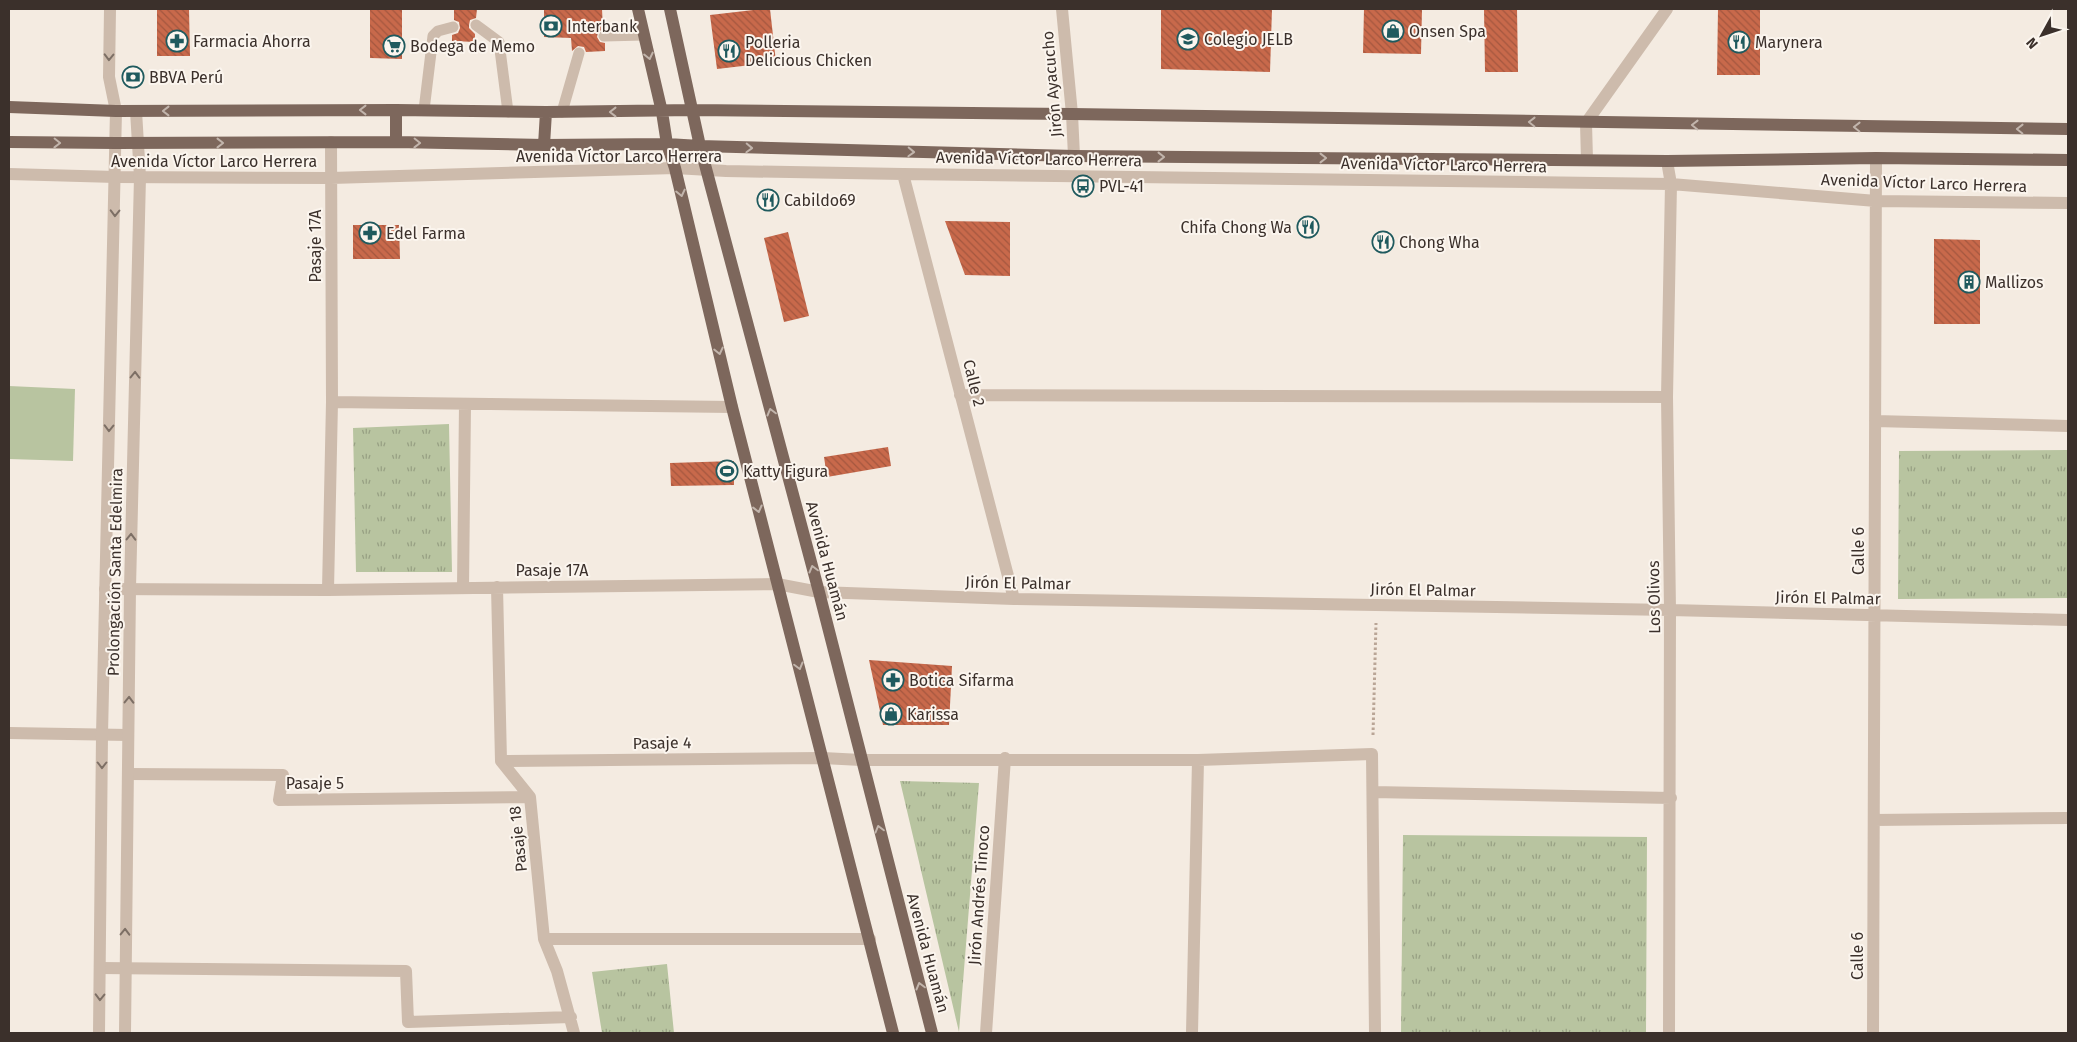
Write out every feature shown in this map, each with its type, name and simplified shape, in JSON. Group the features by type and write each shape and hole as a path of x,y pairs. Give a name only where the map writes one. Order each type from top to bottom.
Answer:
{"main road":[{"path":"638,9 662,112 667,144 675,168 732,407 893,1033"},
{"name":"Avenida Huamán","path":"670,9 700,146 819,592 932,1033"},
{"path":"9,107 116,111 424,110 662,112 693,110 1072,114 2068,129"},
{"path":"396,110 396,142"},
{"path":"544,145 546,112"},
{"name":"Avenida Víctor Larco Herrera","path":"9,142 667,144 1074,156 1667,161 1876,158 2068,160"}],"street":[{"name":"Prolongación Santa Edelmira","path":"99,1033 102,735 116,177 116,111 109,77 110,9"},
{"name":"Jirón Ayacucho","path":"1062,9 1074,156"},
{"path":"1587,160 1586,123 1667,9"},
{"name":"Prolongación Santa Edelmira","path":"124,1033 130,588 140,177 136,143 136,111"},
{"name":"Pasaje 17A","path":"328,590 332,402 331,142"},
{"name":"Calle 6","path":"1873,1033 1876,158"},
{"name":"Los Olivos","path":"1667,161 1671,184 1667,397 1671,798 1669,1033"},
{"name":"Avenida Víctor Larco Herrera","path":"9,174 116,177 331,178 675,168 903,174 1671,184 1876,201 2068,202"},
{"name":"Calle 2","path":"903,174 1014,599"},
{"path":"960,395 1667,397"},
{"path":"332,402 732,407"},
{"path":"463,588 465,404"},
{"path":"1875,421 2068,426"},
{"name":"Pasaje 17A","path":"105,589 328,590 777,584"},
{"name":"Jirón El Palmar","path":"777,584 819,592 1014,599 1670,610 2068,620"},
{"path":"497,587 501,761"},
{"path":"9,733 128,735"},
{"path":"1372,754 1375,1033"},
{"name":"Pasaje 4","path":"501,761 823,758 861,760 1005,758 1198,760 1372,754"},
{"name":"Jirón Andrés Tinoco","path":"986,1033 1005,758"},
{"path":"1192,1033 1198,760"},
{"name":"Pasaje 18","path":"501,761 530,797 544,939 574,1033"},
{"name":"Pasaje 5","path":"128,774 283,775 279,800 530,797"},
{"path":"1373,792 1671,798"},
{"path":"1874,820 2068,818"},
{"path":"544,939 870,939"},
{"path":"100,968 406,971 408,1022 570,1017"}],"lane":[{"path":"476,25 499,42 508,112"},
{"path":"424,110 433,36 438,31 453,27"},
{"path":"604,36 644,35"},
{"path":"562,112 579,53"}],"path":[{"path":"1372,754 1376,605"}],"green space":[{"path":"9,386 75,389 73,461 9,459"},
{"path":"449,424 452,572 356,572 353,428"},
{"path":"2068,450 2068,598 1898,599 1899,451"},
{"path":"900,781 979,783 959,1032"},
{"path":"1403,835 1647,837 1646,1033 1401,1033"},
{"path":"667,964 674,1033 602,1033 592,972"}],"building":[{"path":"157,9 189,9 190,56 157,56"},
{"path":"370,9 402,9 402,59 370,58"},
{"path":"454,9 477,9 476,18 470,20 469,25 469,28 475,34 475,42 452,41 452,35 458,33 460,28 459,22 454,20"},
{"path":"544,9 602,9 603,29 598,32 597,37 600,42 605,43 605,51 586,52 584,47 578,46 572,51 571,38 544,37"},
{"path":"770,9 776,62 717,69 710,15"},
{"path":"1161,9 1272,9 1270,72 1161,69"},
{"name":"Onsen Spa","path":"1364,9 1422,9 1421,54 1363,53"},
{"path":"1484,9 1517,9 1518,72 1485,72"},
{"name":"Marynera","path":"1718,9 1760,9 1760,75 1717,75"},
{"path":"945,221 1010,222 1010,276 965,275"},
{"path":"353,225 399,225 400,259 353,259"},
{"path":"788,232 809,316 784,322 764,238"},
{"path":"1934,239 1980,240 1980,324 1934,324"},
{"path":"888,447 891,466 827,477 824,457"},
{"path":"734,461 734,485 671,486 670,463"},
{"path":"869,660 952,666 949,725 883,725"}],"place":[{"name":"Interbank","path":"551,26"},
{"name":"Onsen Spa","path":"1393,31"},
{"name":"Colegio JELB","path":"1188,39"},
{"name":"Farmacia Ahorra","path":"177,41"},
{"name":"Marynera","path":"1739,42"},
{"name":"Bodega de Memo","path":"394,46"},
{"name":"Polleria Delicious Chicken","path":"729,51"},
{"name":"BBVA Perú","path":"133,77"},
{"name":"PVL-41","path":"1083,186"},
{"name":"Cabildo69","path":"768,200"},
{"name":"Chifa Chong Wa","path":"1308,227"},
{"name":"Edel Farma","path":"370,233"},
{"name":"Chong Wha","path":"1383,242"},
{"name":"Mallizos","path":"1969,282"},
{"name":"Katty Figura","path":"727,471"},
{"name":"Botica Sifarma","path":"893,680"},
{"name":"Karissa","path":"891,714"}]}
